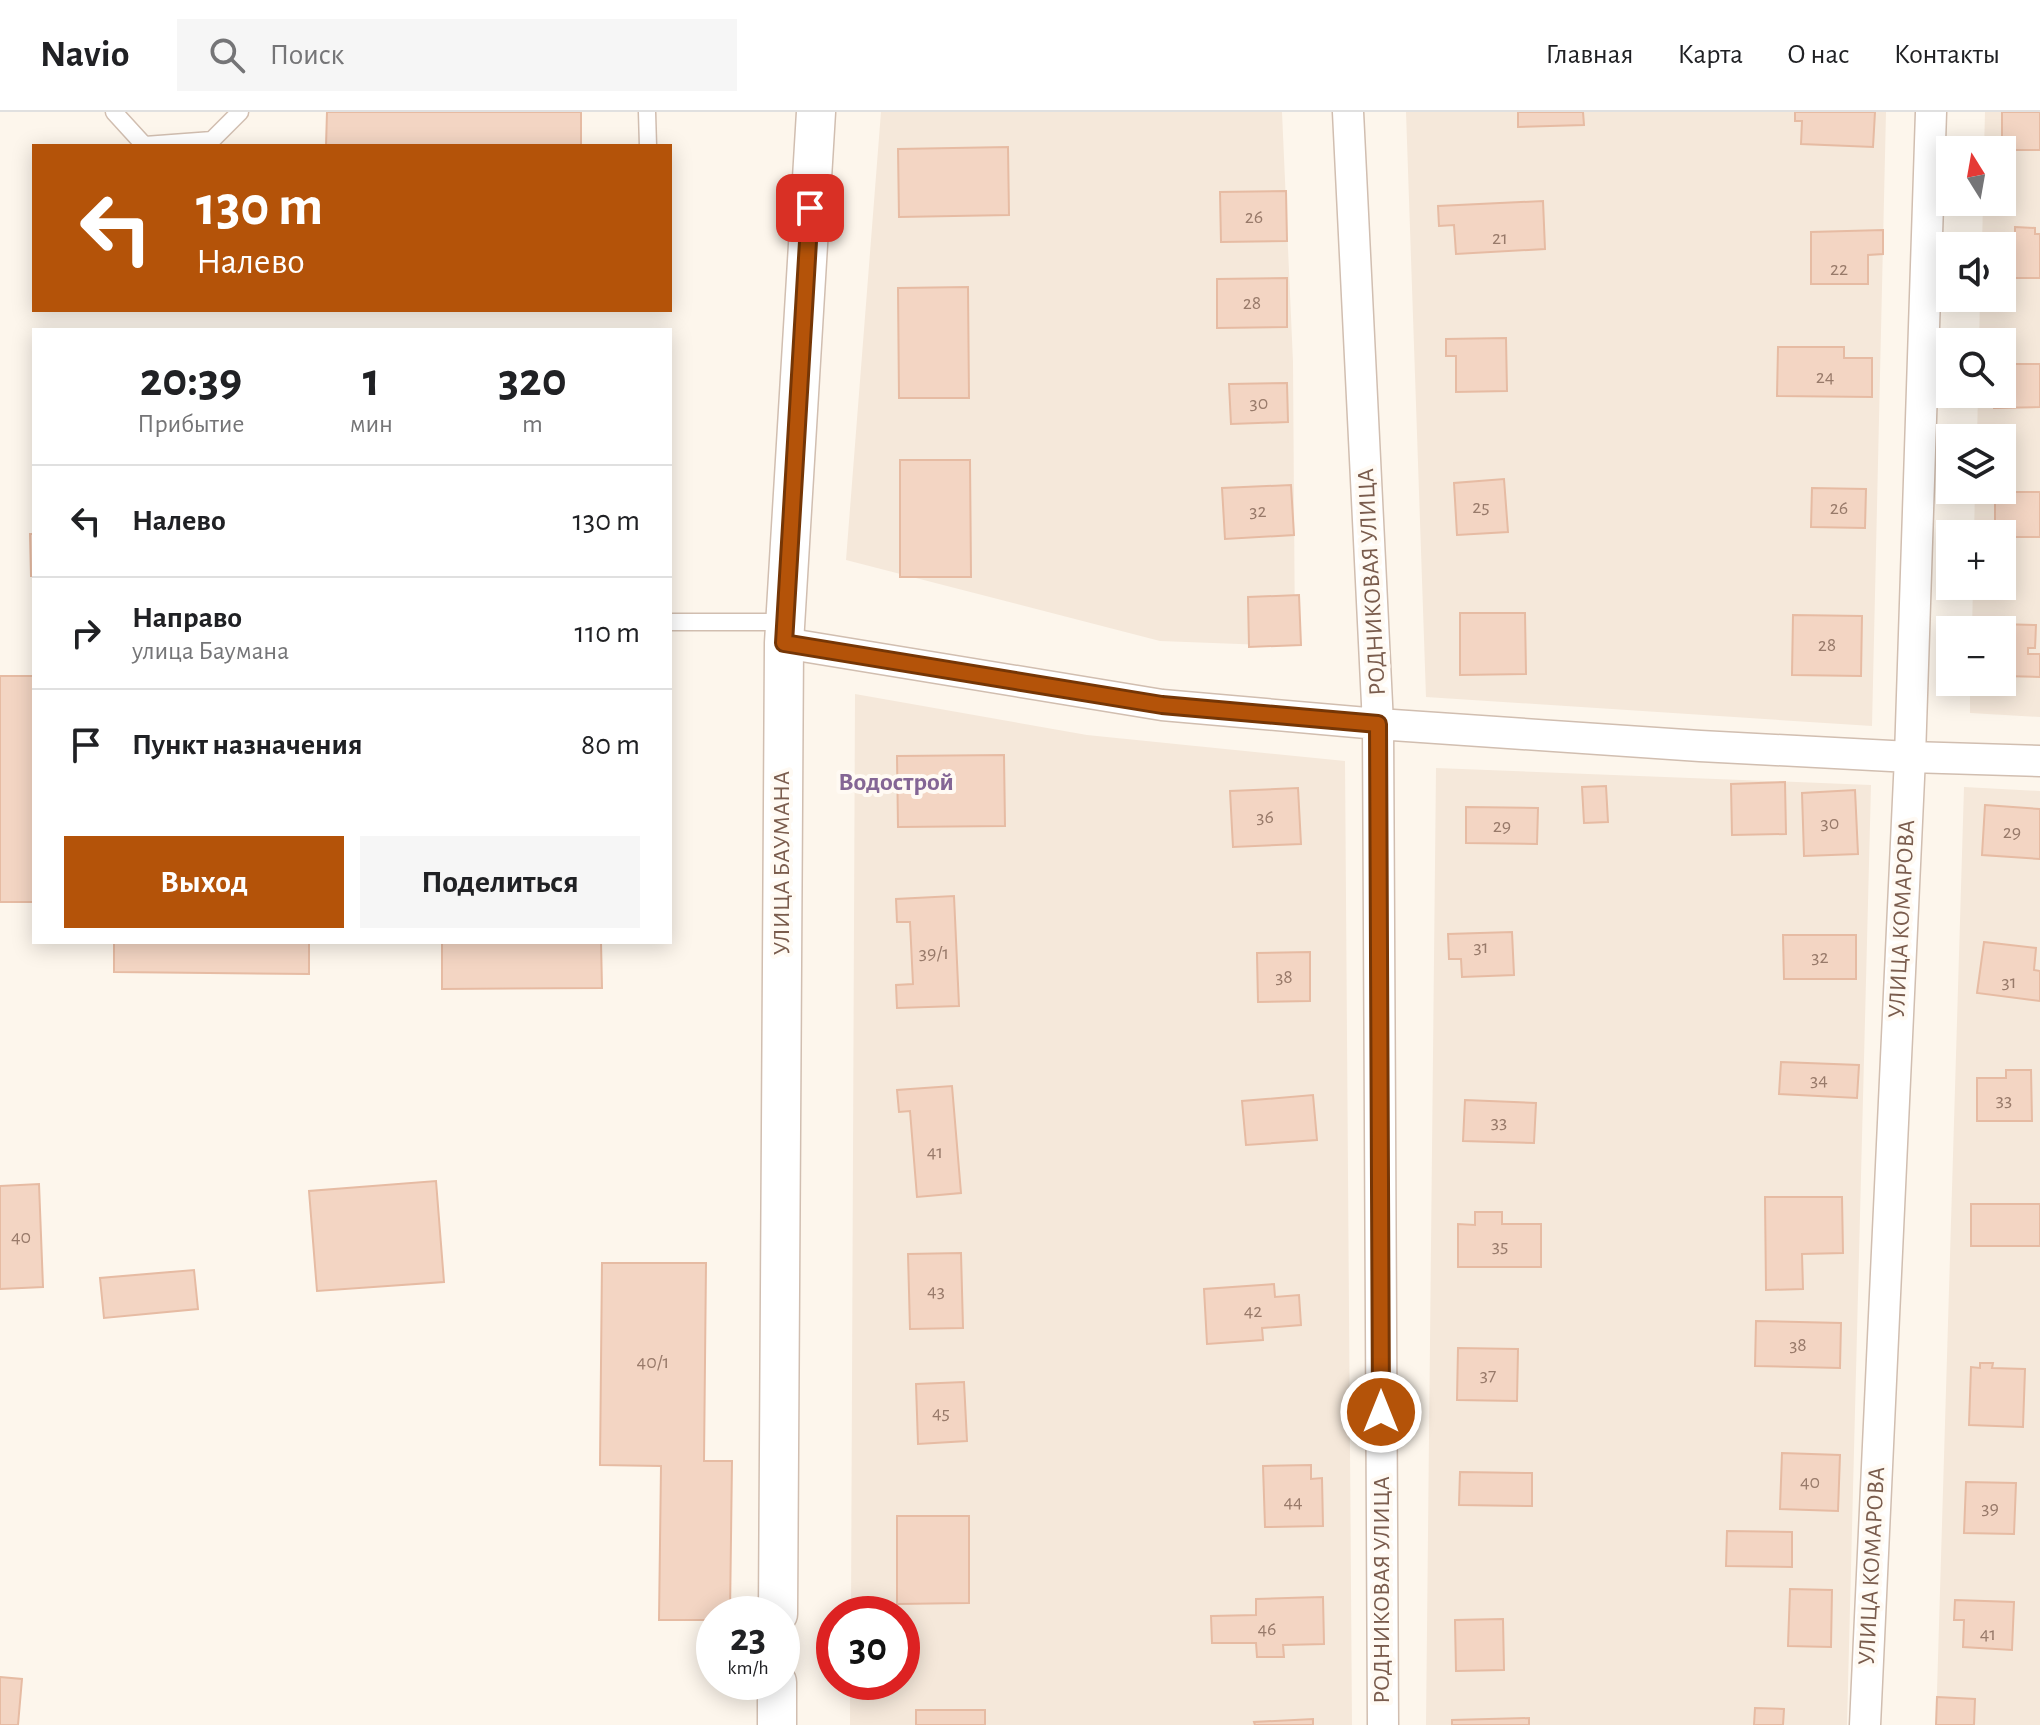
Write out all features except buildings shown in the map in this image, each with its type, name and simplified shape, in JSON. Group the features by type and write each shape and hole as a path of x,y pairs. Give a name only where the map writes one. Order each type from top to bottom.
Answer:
{"street":[{"name":"УЛИЦА БАУМАНА","path":"778,1596 784,632 816,112"},
{"name":"РОДНИКОВАЯ УЛИЦА","path":"1348,112 1378,724 1383,1725"},
{"name":"УЛИЦА КОМАРОВА","path":"1865,1725 1910,757 1931,112"},
{"path":"784,632 1162,705 1378,724 1700,746 2040,761"},
{"path":"777,1700 777,1725"}],"lane":[{"path":"114,112 143,144"},
{"path":"167,144 212,140 240,112"},
{"path":"647,112 648,144"},
{"path":"672,622 784,632"}],"shaded area":[{"path":"881,112 1282,112 1293,362 1295,646 1160,641 846,560"},
{"path":"1406,112 1886,112 1872,726 1426,697"},
{"path":"1985,112 2040,112 2040,717 1970,713 1970,696 2016,696 2016,616 1972,616 1973,600 2016,600 2016,520 1974,520 1975,504 2016,504 2016,424 1977,424 1978,408 2016,408 2016,328 1979,328 1980,312 2016,312 2016,232 1982,232 1983,216 2016,216 2016,136 1984,136"},
{"path":"855,694 1087,735 1345,761 1352,1725 850,1725 850,1700 920,1700 920,1596 851,1596"},
{"path":"1436,768 1871,785 1847,1725 1426,1725"},
{"path":"1964,787 2040,791 2040,1725 1936,1725"}],"district":[{"name":"Водострой","path":"896,782"}],"route":[{"path":"810,208 784,643 1162,705 1378,724 1381,1412"}]}
